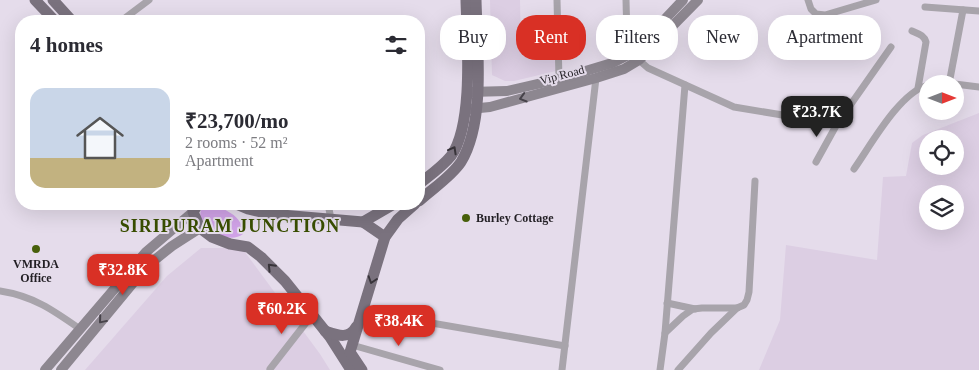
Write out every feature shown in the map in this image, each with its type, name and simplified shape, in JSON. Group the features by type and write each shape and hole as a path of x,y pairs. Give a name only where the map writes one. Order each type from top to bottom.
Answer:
{"main road":[{"path":"35,0 49,15"},
{"path":"53,0 67,15"},
{"path":"425,195 460,162 470,140 471,109 466,92 468,47 466,0"},
{"path":"425,179 451,156 479,92 476,0"},
{"name":"Vip Road","path":"678,18 698,0"},
{"name":"Vip Road","path":"669,15 680,2"},
{"name":"Vip Road","path":"466,92 507,90 559,79 622,60"},
{"name":"Vip Road","path":"471,109 490,107 596,78 624,69 632,60"},
{"path":"45,370 146,252 191,210"},
{"path":"195,210 200,228 220,241 248,247 285,281 325,331 351,370"},
{"path":"254,210 288,216 363,222 386,237"},
{"path":"363,222 384,210"},
{"path":"362,370 350,352 358,324 386,237 398,219 408,210"},
{"path":"61,370 147,266 172,246 200,228"},
{"path":"325,331 346,336 353,333 358,324"}],"street":[{"path":"129,15 149,0"},
{"path":"557,0 559,79"},
{"path":"626,0 626,15"},
{"path":"808,0 811,10 816,14 825,15 863,2 876,0"},
{"path":"924,7 979,11"},
{"path":"952,75 963,10"},
{"path":"854,169 898,107 918,88 926,42 925,37 912,32"},
{"path":"816,162 838,124 891,47"},
{"path":"640,60 648,68 741,109 838,124"},
{"path":"562,370 596,78"},
{"path":"660,370 668,303 686,85"},
{"path":"964,85 979,87"},
{"path":"668,303 695,309 737,308 744,305 748,300 755,180"},
{"path":"330,210 332,219"},
{"path":"0,291 35,300 80,329"},
{"path":"678,370 737,308"},
{"path":"665,333 683,316 695,309"},
{"path":"362,311 565,346"},
{"path":"270,369 312,315"},
{"path":"352,345 440,370"}],"shaded area":[{"path":"490,0 520,0 520,15 516,15 516,60 555,60 556,71 514,81 505,81 492,75 492,60 506,60 506,15 490,15"},
{"path":"979,113 979,370 759,370 780,320 786,245 877,260 883,177 906,176 912,143 919,138 919,175 964,175 964,130 936,130"},
{"path":"201,210 225,210 240,222 243,234 231,238 225,237 214,231 200,217"},
{"path":"201,248 242,248 330,370 85,370 167,276"}],"place":[{"name":"Burley Cottage","path":"466,218"},
{"name":"VMRDA Office","path":"36,249"}],"district":[{"name":"SIRIPURAM JUNCTION","path":"230,226"}]}
